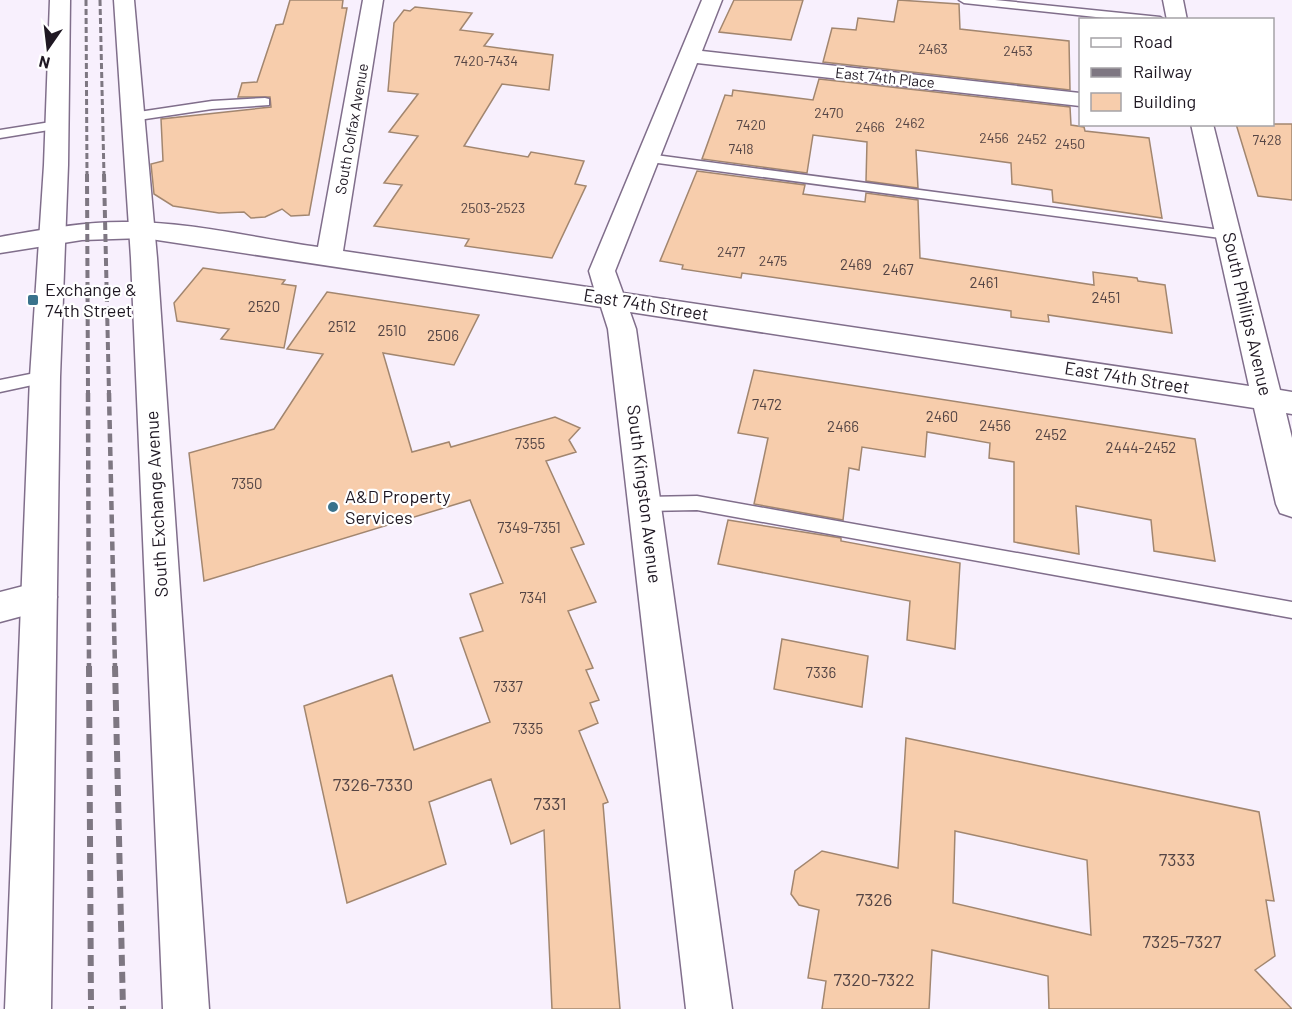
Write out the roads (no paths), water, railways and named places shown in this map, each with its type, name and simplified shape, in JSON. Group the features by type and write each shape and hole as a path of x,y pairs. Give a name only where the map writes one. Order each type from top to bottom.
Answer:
{"street":[{"path":"28,1009 45,376 53,236 60,0"},
{"name":"South Exchange Avenue","path":"124,0 144,258 186,1009"},
{"name":"South Colfax Avenue","path":"329,257 373,0"},
{"name":"South Kingston Avenue","path":"709,1009 622,329 603,271 712,0"},
{"path":"1173,0 1178,18"},
{"name":"East 74th Place","path":"690,56 1079,100"},
{"name":"South Phillips Avenue","path":"1202,126 1228,235 1280,401 1292,504"},
{"name":"East 74th Street","path":"0,245 53,236 140,229 1280,401"},
{"path":"0,607 39,597"}],"lane":[{"path":"964,0 1140,18"},
{"path":"132,117 212,105 265,102"},
{"path":"0,134 57,125"},
{"path":"648,158 1228,235"},
{"path":"0,386 45,376"},
{"path":"645,504 697,503 1292,610"}],"railway":[{"path":"86,0 87,176"},
{"path":"100,0 104,176"},
{"path":"87,174 88,394"},
{"path":"104,174 109,394"},
{"path":"88,393 89,668"},
{"path":"109,393 115,668"},
{"path":"89,666 91,1009"},
{"path":"115,666 123,1009"}],"place":[{"name":"Exchange & 74th Street","path":"33,300"},
{"name":"A&D Property Services","path":"333,507"}]}
